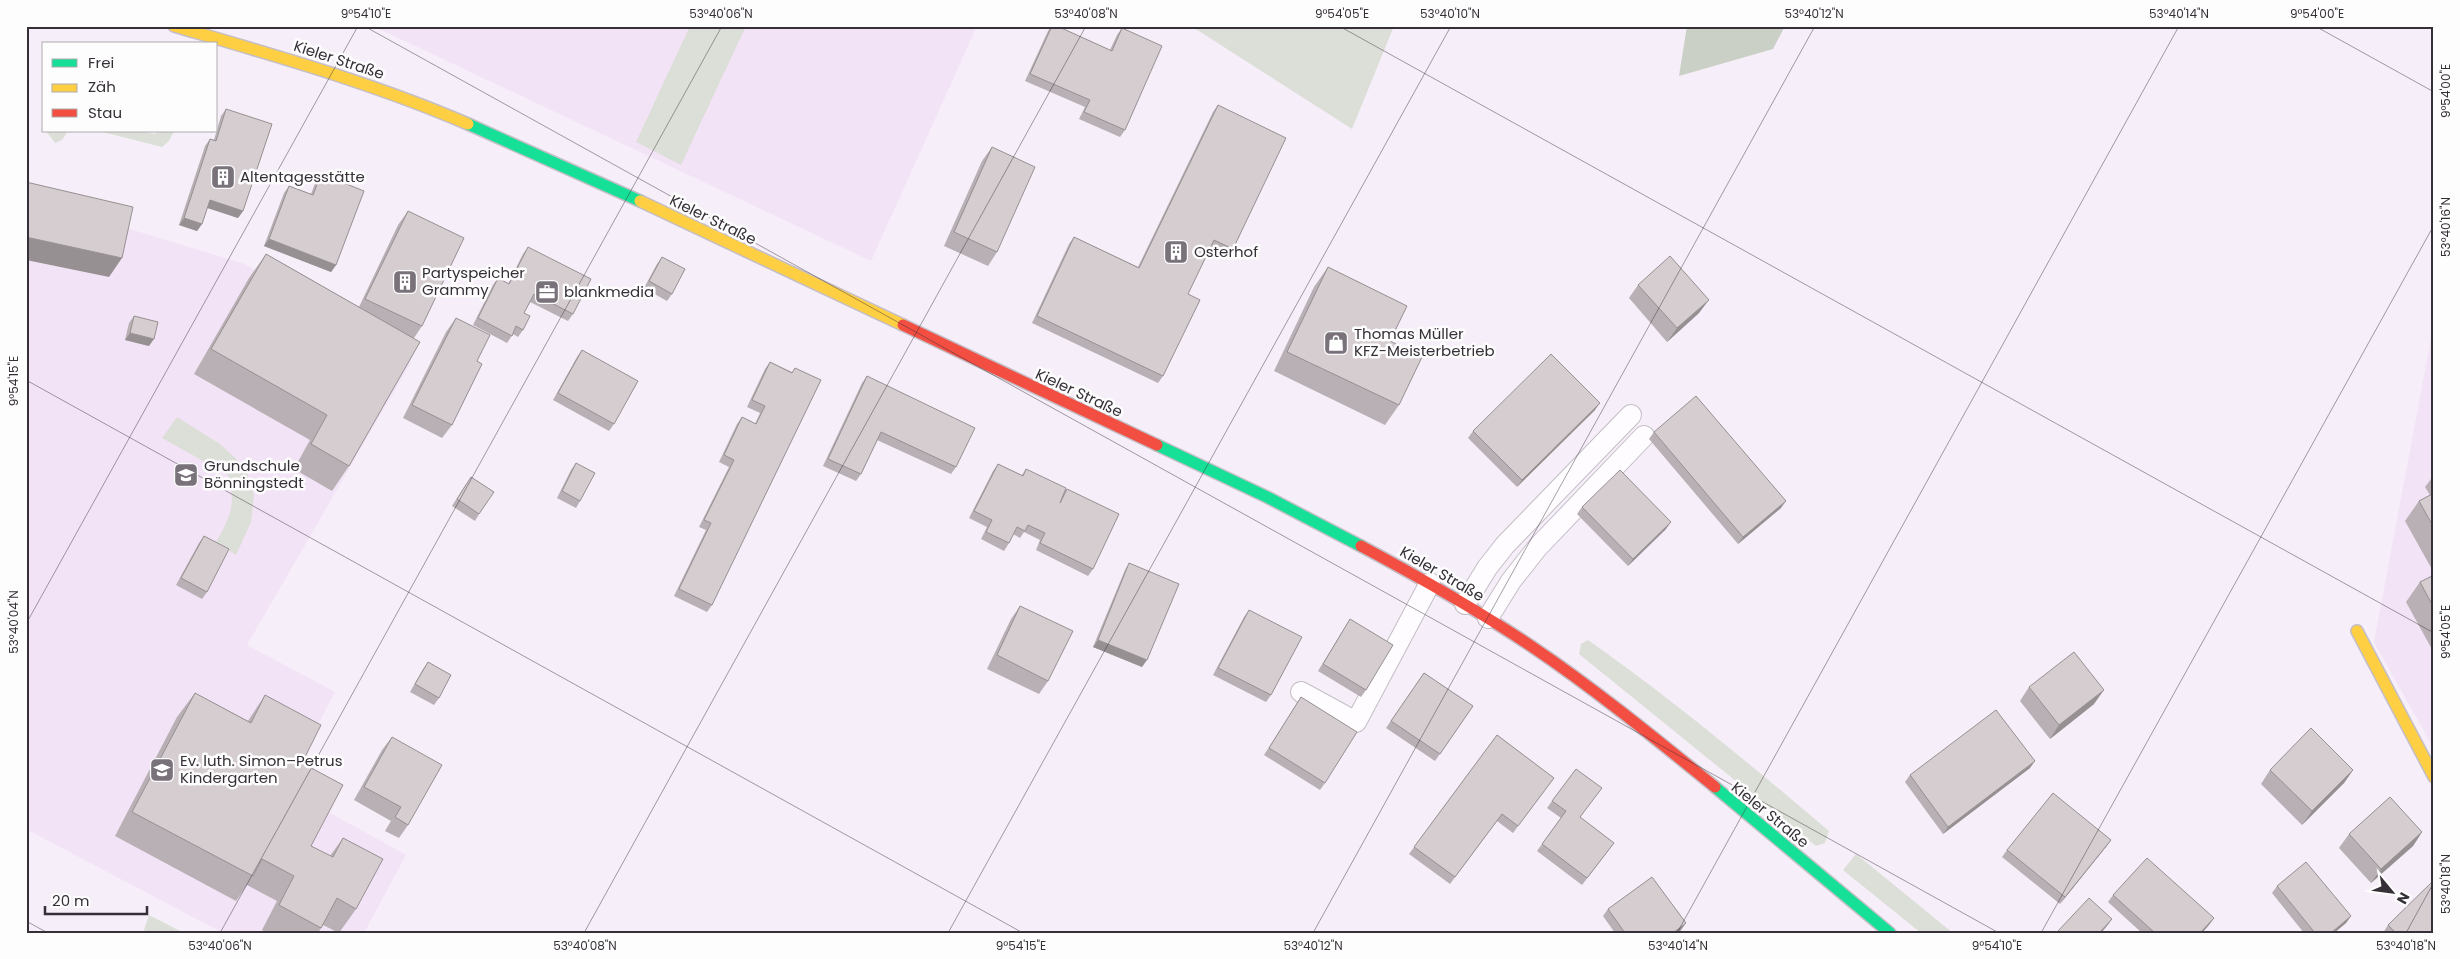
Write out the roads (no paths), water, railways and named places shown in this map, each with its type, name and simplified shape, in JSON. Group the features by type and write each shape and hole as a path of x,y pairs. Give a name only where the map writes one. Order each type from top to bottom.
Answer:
{"main road":[{"name":"Kieler Straße","path":"174,26 217,41 314,67 420,103 598,181 1267,497 1430,583 1488,618 1567,672 1656,740 1890,933"},
{"path":"2357,631 2434,777"}],"lane":[{"path":"1465,604 1487,568 1505,545 1631,415"},
{"path":"1488,618 1511,581 1537,548 1644,436"},
{"path":"1301,692 1356,722 1430,583"}],"place":[{"name":"Altentagesstätte","path":"223,177"},
{"name":"Osterhof","path":"1176,252"},
{"name":"Partyspeicher Grammy","path":"405,282"},
{"name":"blankmedia","path":"547,292"},
{"name":"Thomas Müller KFZ-Meisterbetrieb","path":"1336,343"},
{"name":"Grundschule Bönningstedt","path":"186,475"},
{"name":"Ev. luth. Simon–Petrus Kindergarten","path":"162,770"}]}
